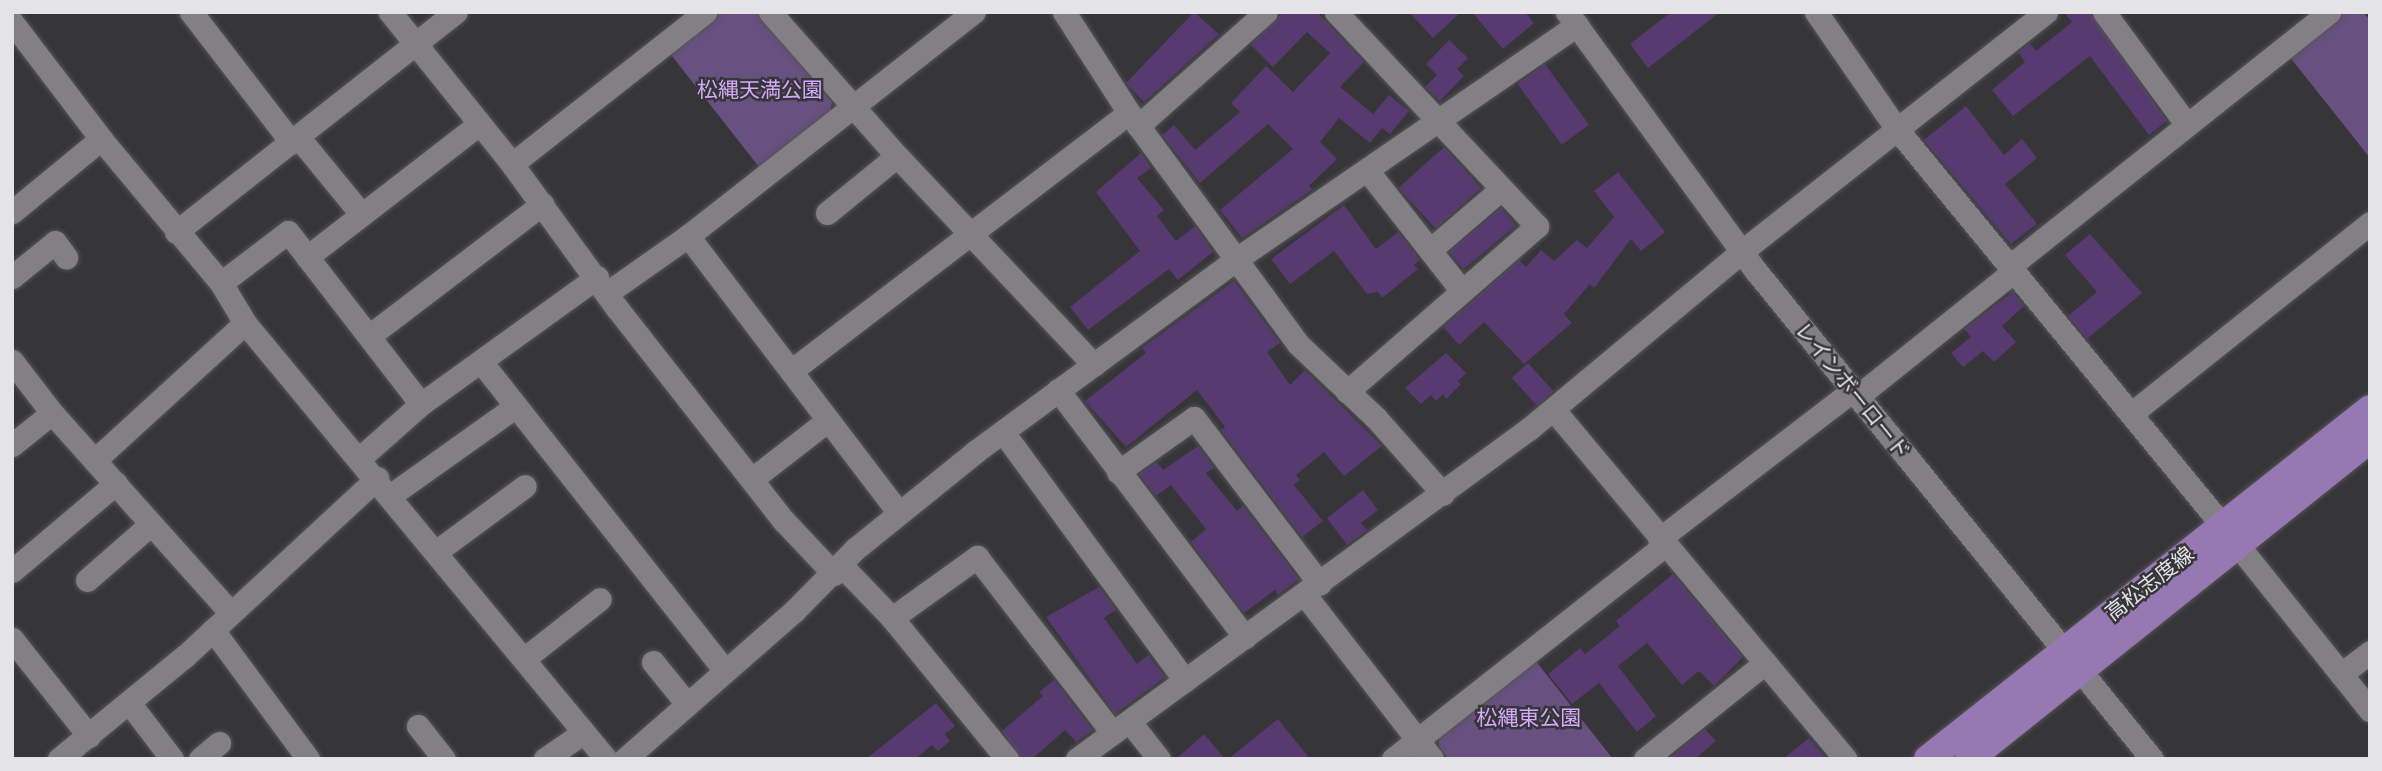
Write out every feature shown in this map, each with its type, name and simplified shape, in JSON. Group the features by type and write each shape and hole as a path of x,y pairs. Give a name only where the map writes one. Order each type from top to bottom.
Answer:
{"main road":[{"name":"高松志度線","path":"1969,759 2082,673 2229,534 2370,409"},
{"name":"高松志度線","path":"1928,759 2064,650 2370,439"}],"street":[{"path":"191,12 295,141 362,215"},
{"path":"390,12 418,42 478,125 512,164 752,479 838,570 892,618 1007,759"},
{"path":"176,232 456,12"},
{"path":"512,164 705,12"},
{"path":"360,457 421,404 602,285 688,236 974,12"},
{"path":"1064,12 1134,120 1298,344 1443,494"},
{"path":"791,371 972,235 1134,120 1266,12"},
{"path":"1336,12 1500,190 1537,226 1347,392"},
{"path":"1816,12 1896,128 2132,413 2370,710"},
{"path":"1077,759 1443,494 1553,410 1741,252 2046,12"},
{"path":"2104,12 2187,125"},
{"path":"1393,759 1662,543 1856,393 2329,12"},
{"path":"780,16 852,106 1094,365"},
{"path":"625,759 838,570 898,512 1235,260 1438,120 1572,19"},
{"name":"レインボーロード","path":"1572,19 1741,252 2064,650 2144,756"},
{"path":"12,22 101,139 220,283 245,323 360,457 606,759"},
{"path":"307,257 478,125"},
{"path":"12,212 101,139"},
{"path":"827,213 897,156"},
{"path":"1367,170 1462,290"},
{"path":"1430,250 1500,190"},
{"path":"369,336 542,204"},
{"path":"2132,413 2370,223"},
{"path":"220,283 288,232 421,404"},
{"path":"688,236 898,512"},
{"path":"12,277 55,242 66,257"},
{"path":"95,460 245,323"},
{"path":"12,361 52,413 231,613"},
{"path":"482,363 725,671"},
{"path":"1058,390 1245,637"},
{"path":"68,756 231,613 384,486 515,407"},
{"path":"1553,410 1846,759"},
{"path":"12,445 52,413"},
{"path":"1118,472 1194,418 1432,759"},
{"path":"752,479 828,420"},
{"path":"1003,432 1185,681"},
{"path":"12,572 116,483"},
{"path":"437,551 525,486"},
{"path":"87,580 151,524"},
{"path":"892,618 977,557 1121,727 1159,759"},
{"path":"525,658 600,599"},
{"path":"213,630 308,759"},
{"path":"12,639 89,736"},
{"path":"2341,674 2370,652"},
{"path":"653,662 687,704"},
{"path":"1645,759 1765,663"},
{"path":"130,704 172,759"},
{"path":"418,726 444,759"},
{"path":"545,759 584,732"},
{"path":"200,759 219,743"}],"green space":[{"name":"松縄天満公園","path":"719,12 761,12 832,102 830,112 759,167 668,51"},
{"path":"2344,12 2363,12 2370,20 2370,158 2289,56"},
{"name":"松縄東公園","path":"1535,660 1613,759 1448,759 1439,747 1439,736"}],"building":[{"path":"1194,12 1219,34 1144,102 1126,83"},
{"path":"1283,12 1317,12 1364,62 1340,87 1373,114 1389,95 1409,111 1390,134 1382,128 1370,143 1339,118 1320,142 1337,159 1309,186 1313,189 1242,238 1220,210 1293,149 1268,124 1200,183 1162,135 1174,125 1195,150 1240,112 1231,103 1266,66 1293,92 1330,53 1307,32 1273,67 1251,45"},
{"path":"1409,12 1461,12 1433,38"},
{"path":"1472,12 1525,12 1534,23 1503,49"},
{"path":"1671,12 1720,12 1648,68 1630,44"},
{"path":"2064,12 2090,12 2167,121 2149,135 2090,56 2013,116 1992,90 2025,62 2018,52 2030,43 2036,51 2072,22"},
{"path":"1449,40 1468,58 1457,69 1464,76 1440,101 1425,87 1437,75 1426,64"},
{"path":"1545,64 1589,125 1562,145 1517,84"},
{"path":"1966,106 2004,155 2022,139 2037,158 2005,184 2037,224 2011,244 1924,140"},
{"path":"1444,147 1481,188 1435,229 1399,188"},
{"path":"1141,153 1151,168 1137,178 1164,210 1157,216 1176,241 1195,226 1213,252 1178,280 1169,269 1088,330 1070,307 1140,251 1096,192"},
{"path":"1618,172 1665,232 1641,251 1631,239 1594,288 1590,284 1564,314 1572,323 1524,364 1484,322 1459,345 1443,327 1519,260 1526,267 1541,250 1554,261 1577,240 1587,248 1614,217 1594,191"},
{"path":"1344,205 1376,249 1398,232 1420,260 1414,265 1418,269 1382,298 1378,292 1367,294 1334,251 1290,284 1271,259"},
{"path":"1501,208 1516,226 1464,269 1449,252"},
{"path":"2090,234 2142,293 2087,339 2068,316 2097,292 2065,255"},
{"path":"1234,281 1280,343 1267,352 1290,385 1305,370 1382,446 1344,476 1324,452 1296,475 1300,480 1294,485 1323,521 1302,537 1221,430 1225,427 1197,390 1126,447 1085,401 1146,353 1142,348"},
{"path":"2013,292 2024,306 2002,326 2016,342 1994,362 1983,351 1963,367 1951,353 1971,337 1964,329"},
{"path":"1446,353 1466,373 1458,381 1461,384 1446,399 1443,394 1436,401 1431,395 1421,404 1405,388"},
{"path":"1528,363 1553,391 1537,406 1512,378"},
{"path":"1198,446 1214,468 1206,473 1237,511 1243,506 1299,579 1278,595 1275,590 1244,613 1191,542 1206,529 1171,485 1156,496 1139,474 1157,462 1163,470"},
{"path":"1363,490 1378,510 1361,523 1367,530 1347,545 1327,518"},
{"path":"1673,574 1743,657 1714,686 1699,671 1682,685 1647,643 1618,666 1656,716 1637,732 1599,683 1572,704 1548,674 1580,648 1585,654 1620,626 1616,621"},
{"path":"1099,587 1116,610 1104,618 1137,664 1148,655 1165,677 1115,714 1046,617"},
{"path":"1054,680 1093,730 1076,742 1065,730 1032,759 1021,759 1002,731 1043,696 1039,692"},
{"path":"936,703 955,726 945,734 950,741 938,751 932,745 915,759 866,759"},
{"path":"1278,719 1310,759 1228,759"},
{"path":"1705,729 1716,741 1695,759 1668,759"},
{"path":"1204,734 1225,759 1176,759"},
{"path":"1809,738 1826,759 1783,759"}]}
